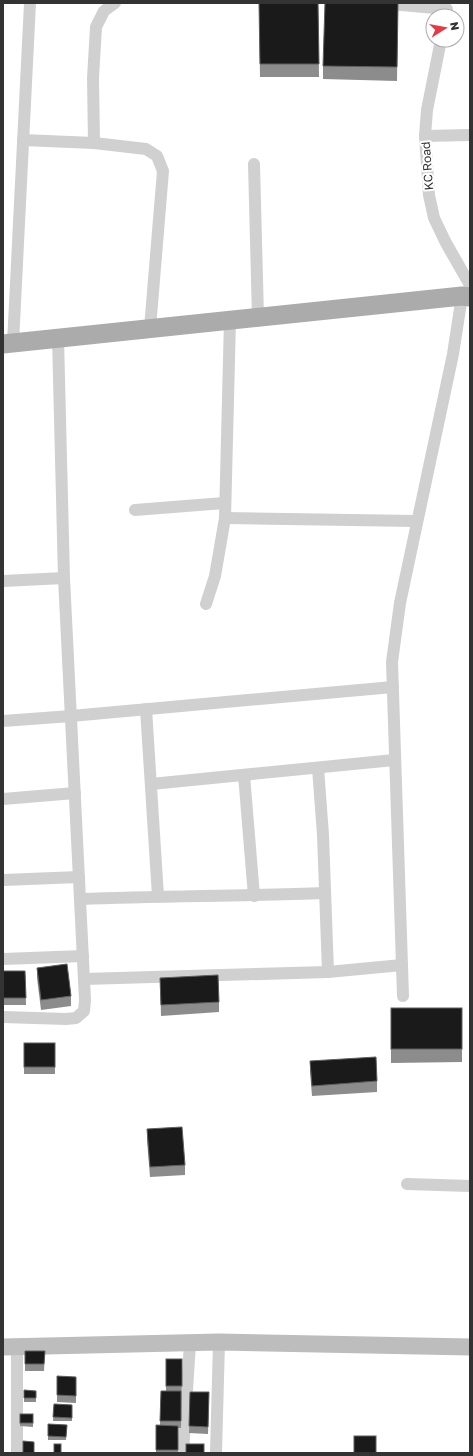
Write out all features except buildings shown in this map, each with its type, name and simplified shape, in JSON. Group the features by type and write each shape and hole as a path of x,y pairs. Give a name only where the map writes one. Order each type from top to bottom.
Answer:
{"main road":[{"path":"8,343 258,317 467,292"}],"street":[{"path":"8,343 23,140 30,3"},
{"path":"94,142 93,78 96,27 104,11 115,3"},
{"path":"378,3 436,8"},
{"name":"KC Road","path":"439,48 427,110 425,136 429,194 434,218 467,292"},
{"path":"425,136 470,135"},
{"path":"23,140 94,142 146,149 157,156 163,171 150,328"},
{"path":"254,164 258,317"},
{"path":"403,996 394,760 392,662 400,603 416,521 467,292"},
{"path":"206,604 215,576 225,518 224,503 230,320"},
{"path":"3,1018 66,1020 76,1018 84,1011 81,899 64,578 58,338"},
{"path":"135,510 224,503"},
{"path":"225,518 416,521"},
{"path":"3,581 64,578"},
{"path":"3,721 393,686"},
{"path":"146,709 158,896"},
{"path":"151,784 394,760"},
{"path":"318,768 324,836 328,972"},
{"path":"244,775 254,896"},
{"path":"3,799 75,793"},
{"path":"3,880 79,876"},
{"path":"81,899 158,896 254,896 325,893"},
{"path":"3,959 83,956"},
{"path":"84,979 328,972 402,965"},
{"path":"407,1184 470,1186"},
{"path":"216,1453 219,1342"},
{"path":"18,1453 10,1347 219,1342 470,1348"},
{"path":"183,1453 190,1343"}]}
